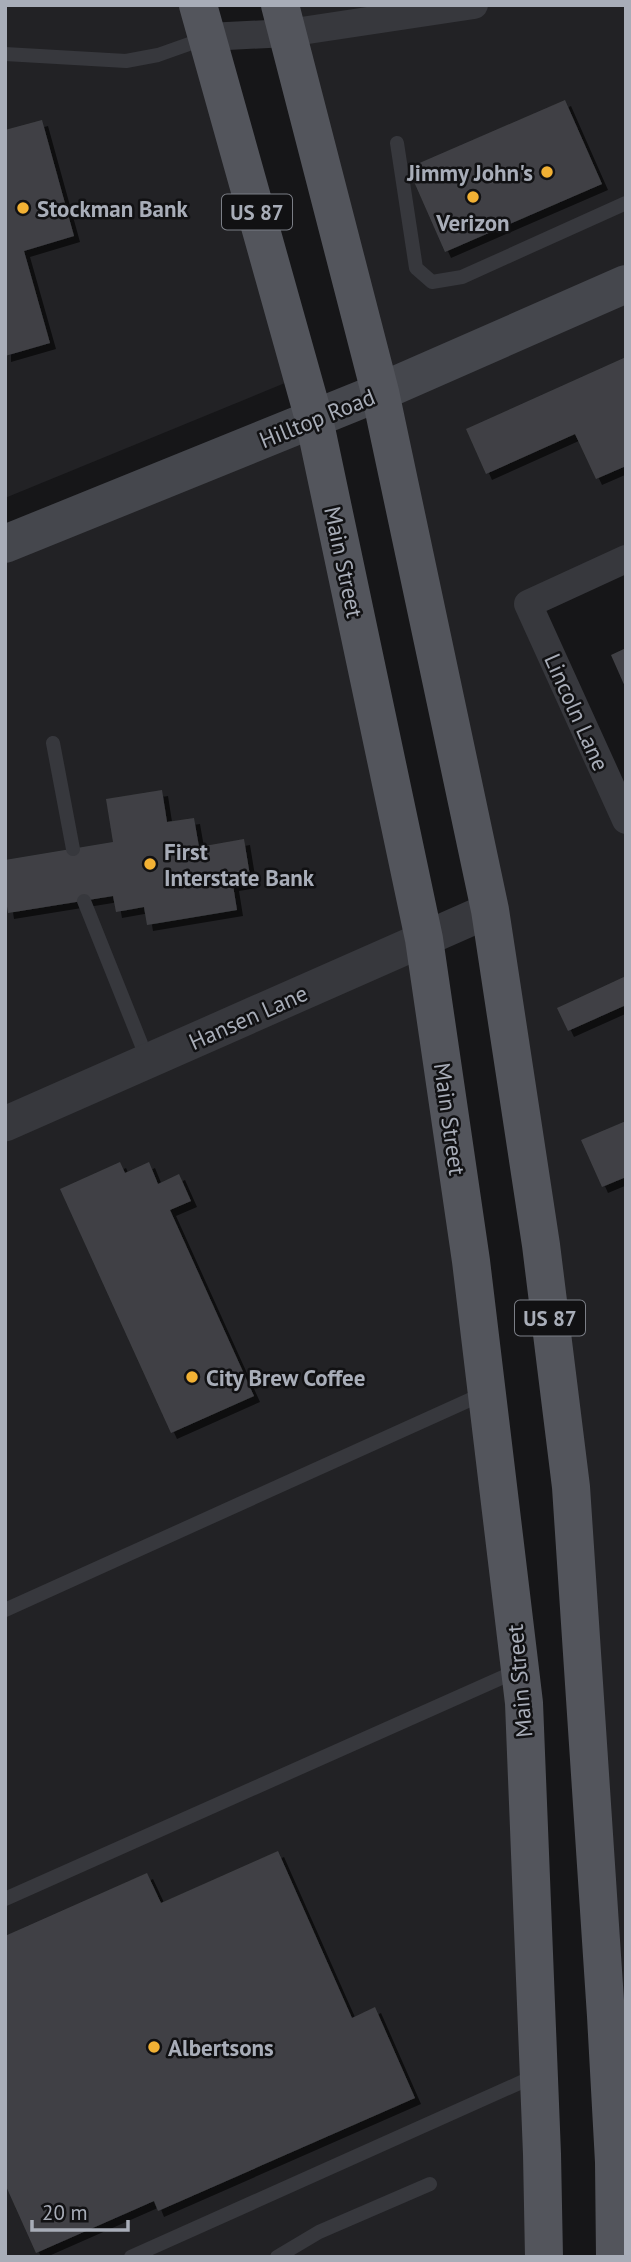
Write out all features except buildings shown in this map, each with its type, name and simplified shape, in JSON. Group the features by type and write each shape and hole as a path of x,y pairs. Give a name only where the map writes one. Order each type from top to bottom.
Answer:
{"main road":[{"name":"US 87","path":"284,19 380,392 490,910 541,1245 571,1486 605,2003 614,2162 615,2257"},
{"name":"Main Street","path":"203,21 314,419 424,939 471,1261 520,1670 539,2074 544,2257"},
{"name":"Hilltop Road","path":"5,544 380,392 626,284"}],"street":[{"path":"203,21 284,19 474,5"},
{"name":"Lincoln Lane","path":"626,559 528,604 620,791 626,820"},
{"name":"Hansen Lane","path":"5,1124 490,910"}],"lane":[{"path":"5,54 127,61 158,55 203,21"},
{"path":"397,143 416,268 432,282 462,277 626,203"},
{"path":"53,743 73,849"},
{"path":"83,901 148,1061"},
{"path":"5,1610 487,1392"},
{"path":"5,1899 520,1670"},
{"path":"131,2257 539,2074"},
{"path":"277,2257 319,2232 430,2183"}],"shaded area":[{"path":"5,5 198,5 302,376 5,498"},
{"path":"280,5 626,5 626,559 528,604 626,820 626,2257 588,1711 490,910"},
{"path":"314,419 424,939 520,1670 535,2257 5,2257 5,544"}],"place":[{"name":"Jimmy John's","path":"547,172"},
{"name":"Verizon","path":"473,197"},
{"name":"Stockman Bank","path":"23,208"},
{"name":"First Interstate Bank","path":"150,864"},
{"name":"City Brew Coffee","path":"192,1377"},
{"name":"Albertsons","path":"154,2047"}]}
